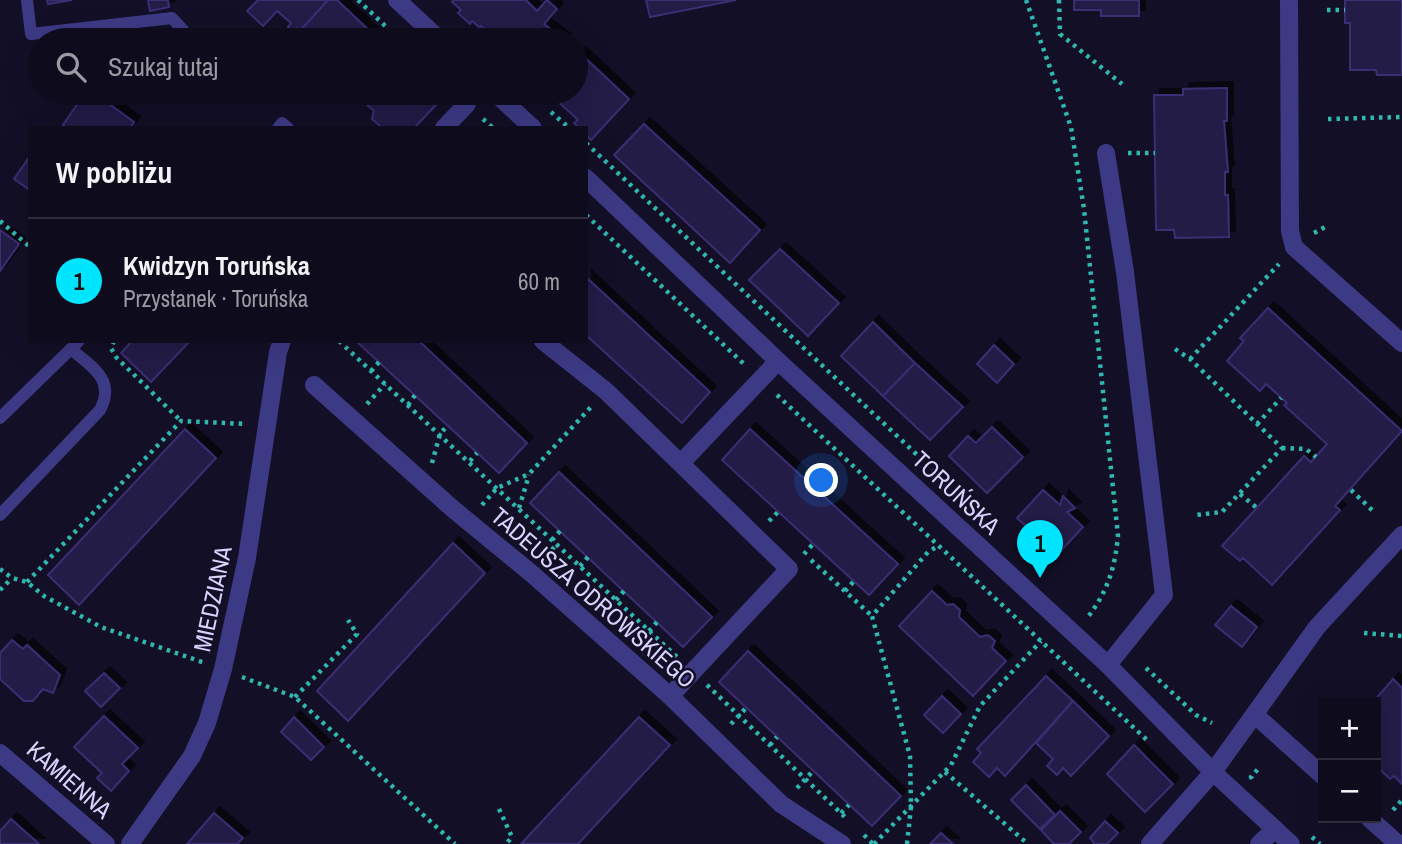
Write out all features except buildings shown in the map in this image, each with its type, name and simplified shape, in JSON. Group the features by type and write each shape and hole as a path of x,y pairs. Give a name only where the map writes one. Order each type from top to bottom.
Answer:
{"street":[{"path":"397,0 427,28"},
{"path":"1289,0 1290,231 1294,247 1402,344"},
{"path":"446,126 466,105"},
{"path":"508,105 531,126"},
{"path":"1106,153 1125,272 1164,595 1108,665"},
{"name":"TORUŃSKA","path":"588,180 778,361 1108,665 1213,772 1291,844"},
{"name":"MIEDZIANA","path":"130,844 192,755 207,723 223,669 247,558 282,343"},
{"path":"546,343 606,391 789,569 670,696"},
{"path":"681,463 778,361"},
{"name":"TADEUSZA ODROWSKIEGO","path":"314,385 670,696 781,804 842,844"},
{"path":"1150,844 1213,772 1317,627 1402,536"},
{"path":"1255,715 1318,772"},
{"name":"KAMIENNA","path":"0,753 106,844"},
{"path":"1375,823 1398,844"},
{"path":"1259,844 1275,829"}],"lane":[{"path":"27,0 30,28"},
{"path":"84,28 172,18 181,28"},
{"path":"0,418 75,345 105,384 105,401 100,410 0,515"}],"path":[{"path":"358,0 387,28"},
{"path":"1026,0 1071,127 1084,209 1118,536 1111,575 1104,594 1088,616"},
{"path":"1059,0 1060,33 1122,84"},
{"path":"1327,10 1345,10"},
{"path":"1328,119 1402,117"},
{"path":"588,145 954,489"},
{"path":"1128,153 1155,153"},
{"path":"588,217 1155,748"},
{"path":"0,221 28,245"},
{"path":"1191,359 1294,247 1305,237 1329,225"},
{"path":"113,343 111,348 116,357 181,421 250,424 268,418"},
{"path":"341,343 470,461 849,821"},
{"path":"1175,349 1191,359 1282,448 1306,449 1316,457"},
{"path":"371,371 379,362"},
{"path":"738,374 746,366"},
{"path":"468,521 497,488 529,474 606,391"},
{"path":"408,405 415,395"},
{"path":"1257,424 1281,398"},
{"path":"26,582 181,421"},
{"path":"420,480 431,467 440,434 447,425"},
{"path":"1196,515 1222,513 1282,448"},
{"path":"470,461 477,453"},
{"path":"519,508 529,474"},
{"path":"1350,489 1372,510"},
{"path":"1240,494 1257,508"},
{"path":"769,522 778,512"},
{"path":"759,513 778,530"},
{"path":"552,540 560,531"},
{"path":"804,554 813,544"},
{"path":"795,546 872,617 910,756 911,807 907,844"},
{"path":"872,617 928,552 938,546"},
{"path":"580,566 588,557"},
{"path":"0,590 12,578"},
{"path":"845,591 854,582"},
{"path":"616,600 624,591"},
{"path":"1079,607 1196,715 1212,723"},
{"path":"295,697 357,634 348,620"},
{"path":"649,631 657,622"},
{"path":"1364,633 1402,636"},
{"path":"857,829 874,844 911,807 951,765 980,706 1041,641"},
{"path":"770,745 777,737"},
{"path":"945,772 1028,844"},
{"path":"841,813 849,805"},
{"path":"499,809 512,837 506,844"}],"place":[{"name":"Kwidzyn Toruńska","path":"1040,578"}]}
